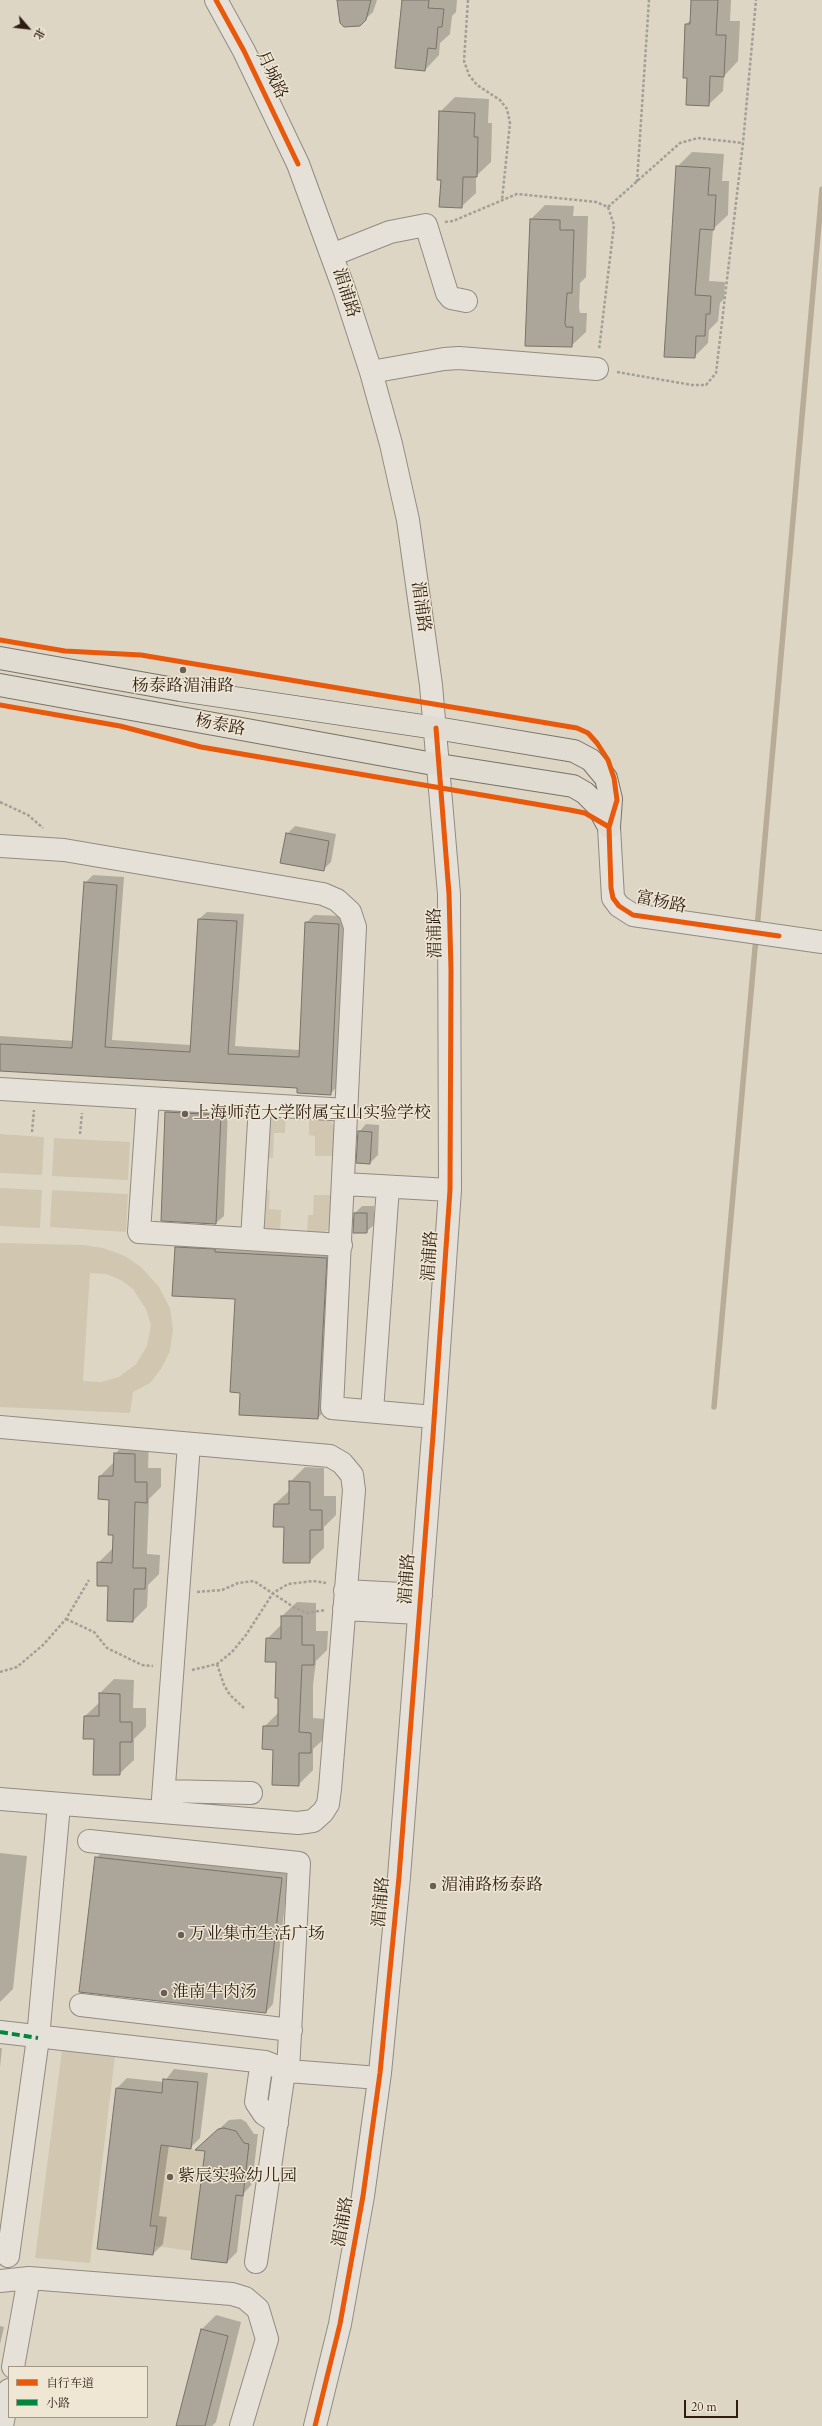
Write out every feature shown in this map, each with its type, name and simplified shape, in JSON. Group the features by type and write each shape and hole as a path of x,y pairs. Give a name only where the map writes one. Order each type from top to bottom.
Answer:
{"main road":[{"name":"杨泰路","path":"0,658 180,690 436,728 574,752 591,760 606,778 611,799 609,827"},
{"name":"杨泰路","path":"0,685 439,765 573,786 585,793 597,805 609,827"}],"street":[{"name":"月城路","path":"216,0 244,51 298,164"},
{"name":"湄浦路","path":"298,164 332,255 371,372 391,444 408,520 436,728 449,894 450,947 450,1190 399,1876 379,2078 363,2196 342,2317 315,2426"},
{"path":"332,255 390,232 426,225 446,293 451,298 466,301"},
{"path":"371,372 444,358 597,369"},
{"name":"富杨路","path":"609,827 611,888 613,898 619,906 634,915 822,942"},
{"path":"0,846 64,850 323,894 338,900 350,912 355,927 344,1184 332,1408 434,1417"},
{"path":"0,1089 347,1110"},
{"path":"148,1098 139,1232 341,1245"},
{"path":"252,1239 258,1174 260,1105"},
{"path":"344,1184 450,1190"},
{"path":"372,1411 388,1187"},
{"path":"0,1427 330,1456 342,1463 352,1476 354,1490 330,1789 328,1804 323,1812 313,1821 298,1823 0,1800"},
{"path":"162,1812 190,1444"},
{"path":"345,1601 420,1604"},
{"path":"164,1791 251,1793"},
{"path":"8,2256 7,2220 38,2038 59,1805"},
{"path":"89,1840 299,1863 288,2071 283,2079 256,2262"},
{"path":"81,2005 291,2030"},
{"path":"0,2032 38,2038 265,2062 288,2071 379,2078"},
{"path":"265,2062 260,2074 256,2102 264,2114 277,2123"},
{"path":"0,2281 29,2278 232,2294 245,2298 258,2309 267,2339 242,2426"},
{"path":"13,2366 29,2278"},
{"path":"2,2426 8,2395"}],"path":[{"path":"468,0 464,61 469,75 477,85 500,100 507,109 510,122 502,200"},
{"path":"637,182 650,0"},
{"path":"426,225 453,220 517,194 596,202 608,208 614,225 597,369 692,385 706,385 716,373 744,143 756,0"},
{"path":"608,208 680,143 689,139 698,138 744,143"},
{"path":"0,802 28,815 52,835 64,850"},
{"path":"0,1672 17,1667 43,1646 66,1619 89,1580"},
{"path":"66,1619 94,1632 107,1648 142,1665 196,1670 217,1664 232,1652 246,1635 273,1593 288,1584 313,1580 330,1584 345,1601 307,1613 295,1608 273,1593 254,1581 238,1583 222,1590 203,1593 178,1591"},
{"path":"217,1664 224,1685 230,1695 244,1708"}],"shaded area":[{"path":"277,1113 286,1113 285,1133 274,1133 273,1158 261,1158 269,1120"},
{"path":"309,1114 325,1117 334,1125 337,1133 336,1156 315,1156 315,1136 309,1135"},
{"path":"0,1134 44,1137 42,1175 0,1173"},
{"path":"54,1138 130,1142 128,1180 52,1176"},
{"path":"0,1188 42,1190 40,1228 0,1226"},
{"path":"52,1190 128,1194 126,1232 50,1227"},
{"path":"260,1190 270,1190 269,1209 281,1210 280,1235 266,1231 261,1226"},
{"path":"314,1195 335,1195 333,1222 327,1231 317,1236 307,1236 308,1215 313,1215"},
{"path":"0,1243 83,1245 103,1248 125,1256 141,1267 159,1287 170,1308 173,1329 170,1351 161,1369 150,1383 133,1392 130,1413 0,1407","holes":["90,1273 106,1274 121,1280 133,1289 146,1309 151,1325 147,1346 136,1364 119,1377 101,1382 83,1381"]},
{"path":"62,2050 115,2056 90,2263 35,2258"},
{"path":"161,2145 211,2152 202,2171 192,2251 155,2246 157,2227 150,2226"}],"building":[{"path":"337,0 371,0 366,20 360,26 344,27 340,23"},
{"path":"402,0 429,0 428,8 444,9 442,27 438,27 436,49 428,48 425,71 395,68"},
{"path":"691,0 718,0 716,35 726,35 724,77 710,76 709,106 686,105 687,78 683,78 685,24 690,24"},
{"path":"439,111 475,113 474,137 478,137 477,177 463,177 462,208 439,207 441,180 437,180"},
{"path":"676,166 710,168 708,195 716,195 714,230 700,229 695,295 711,296 710,314 706,314 705,336 696,336 695,358 664,357"},
{"path":"530,219 560,220 560,230 574,230 572,293 567,293 565,323 566,327 573,327 572,347 525,346"},
{"path":"286,833 329,841 324,871 280,863"},
{"path":"84,882 117,885 105,1047 190,1052 198,919 237,921 228,1054 299,1057 305,922 339,924 331,1095 297,1093 297,1088 0,1071 0,1044 72,1048"},
{"path":"165,1112 221,1115 216,1224 161,1221"},
{"path":"358,1131 372,1132 370,1164 356,1163"},
{"path":"354,1213 367,1213 367,1233 353,1233"},
{"path":"175,1247 215,1249 215,1252 327,1258 318,1419 239,1415 240,1393 230,1392 235,1299 172,1296"},
{"path":"114,1453 135,1454 135,1482 147,1482 147,1503 135,1502 133,1568 146,1568 145,1589 134,1589 133,1622 107,1621 108,1586 97,1586 97,1562 112,1563 113,1535 108,1535 109,1500 98,1499 99,1476 113,1476"},
{"path":"289,1481 310,1482 310,1510 322,1510 322,1530 310,1530 310,1563 283,1563 284,1527 273,1527 274,1504 289,1504"},
{"path":"281,1616 302,1616 302,1645 314,1645 314,1665 302,1665 299,1732 311,1733 311,1753 299,1753 299,1786 272,1785 273,1750 262,1749 263,1726 278,1726 278,1698 275,1698 276,1662 265,1662 266,1638 281,1639"},
{"path":"99,1693 120,1694 120,1722 132,1722 132,1742 120,1742 120,1775 93,1775 94,1739 83,1739 84,1716 99,1716"},
{"name":"万业集市生活广场","path":"95,1857 282,1878 266,2013 79,1992"},
{"path":"163,2079 198,2082 191,2149 161,2145 150,2226 157,2226 153,2255 97,2249 116,2088 162,2093"},
{"path":"224,2128 236,2131 244,2143 249,2144 243,2196 236,2195 227,2263 191,2259 205,2151 195,2150 218,2129"},
{"path":"201,2329 228,2336 205,2426 176,2426"}],"waterway":[{"path":"757,929 822,189"},
{"path":"714,1407 756,937"}],"marked path":[{"path":"0,2032 38,2038"}],"cycle path":[{"path":"216,0 244,51 298,164"},
{"path":"0,640 65,651 141,655 577,728 588,733 597,743 608,760 614,778 617,800 609,827 611,888 613,898 619,906 633,915 779,936"},
{"path":"0,705 120,726 201,747 585,813 609,827"},
{"path":"315,2426 340,2324 363,2196 380,2073 399,1877 433,1435 450,1190 451,970 449,894 436,728"}],"place":[{"name":"杨泰路湄浦路","path":"183,670"},
{"name":"上海师范大学附属宝山实验学校","path":"185,1114"},
{"name":"湄浦路杨泰路","path":"433,1886"},
{"name":"万业集市生活广场","path":"181,1935"},
{"name":"淮南牛肉汤","path":"164,1993"},
{"name":"紫辰实验幼儿园","path":"170,2177"}]}
